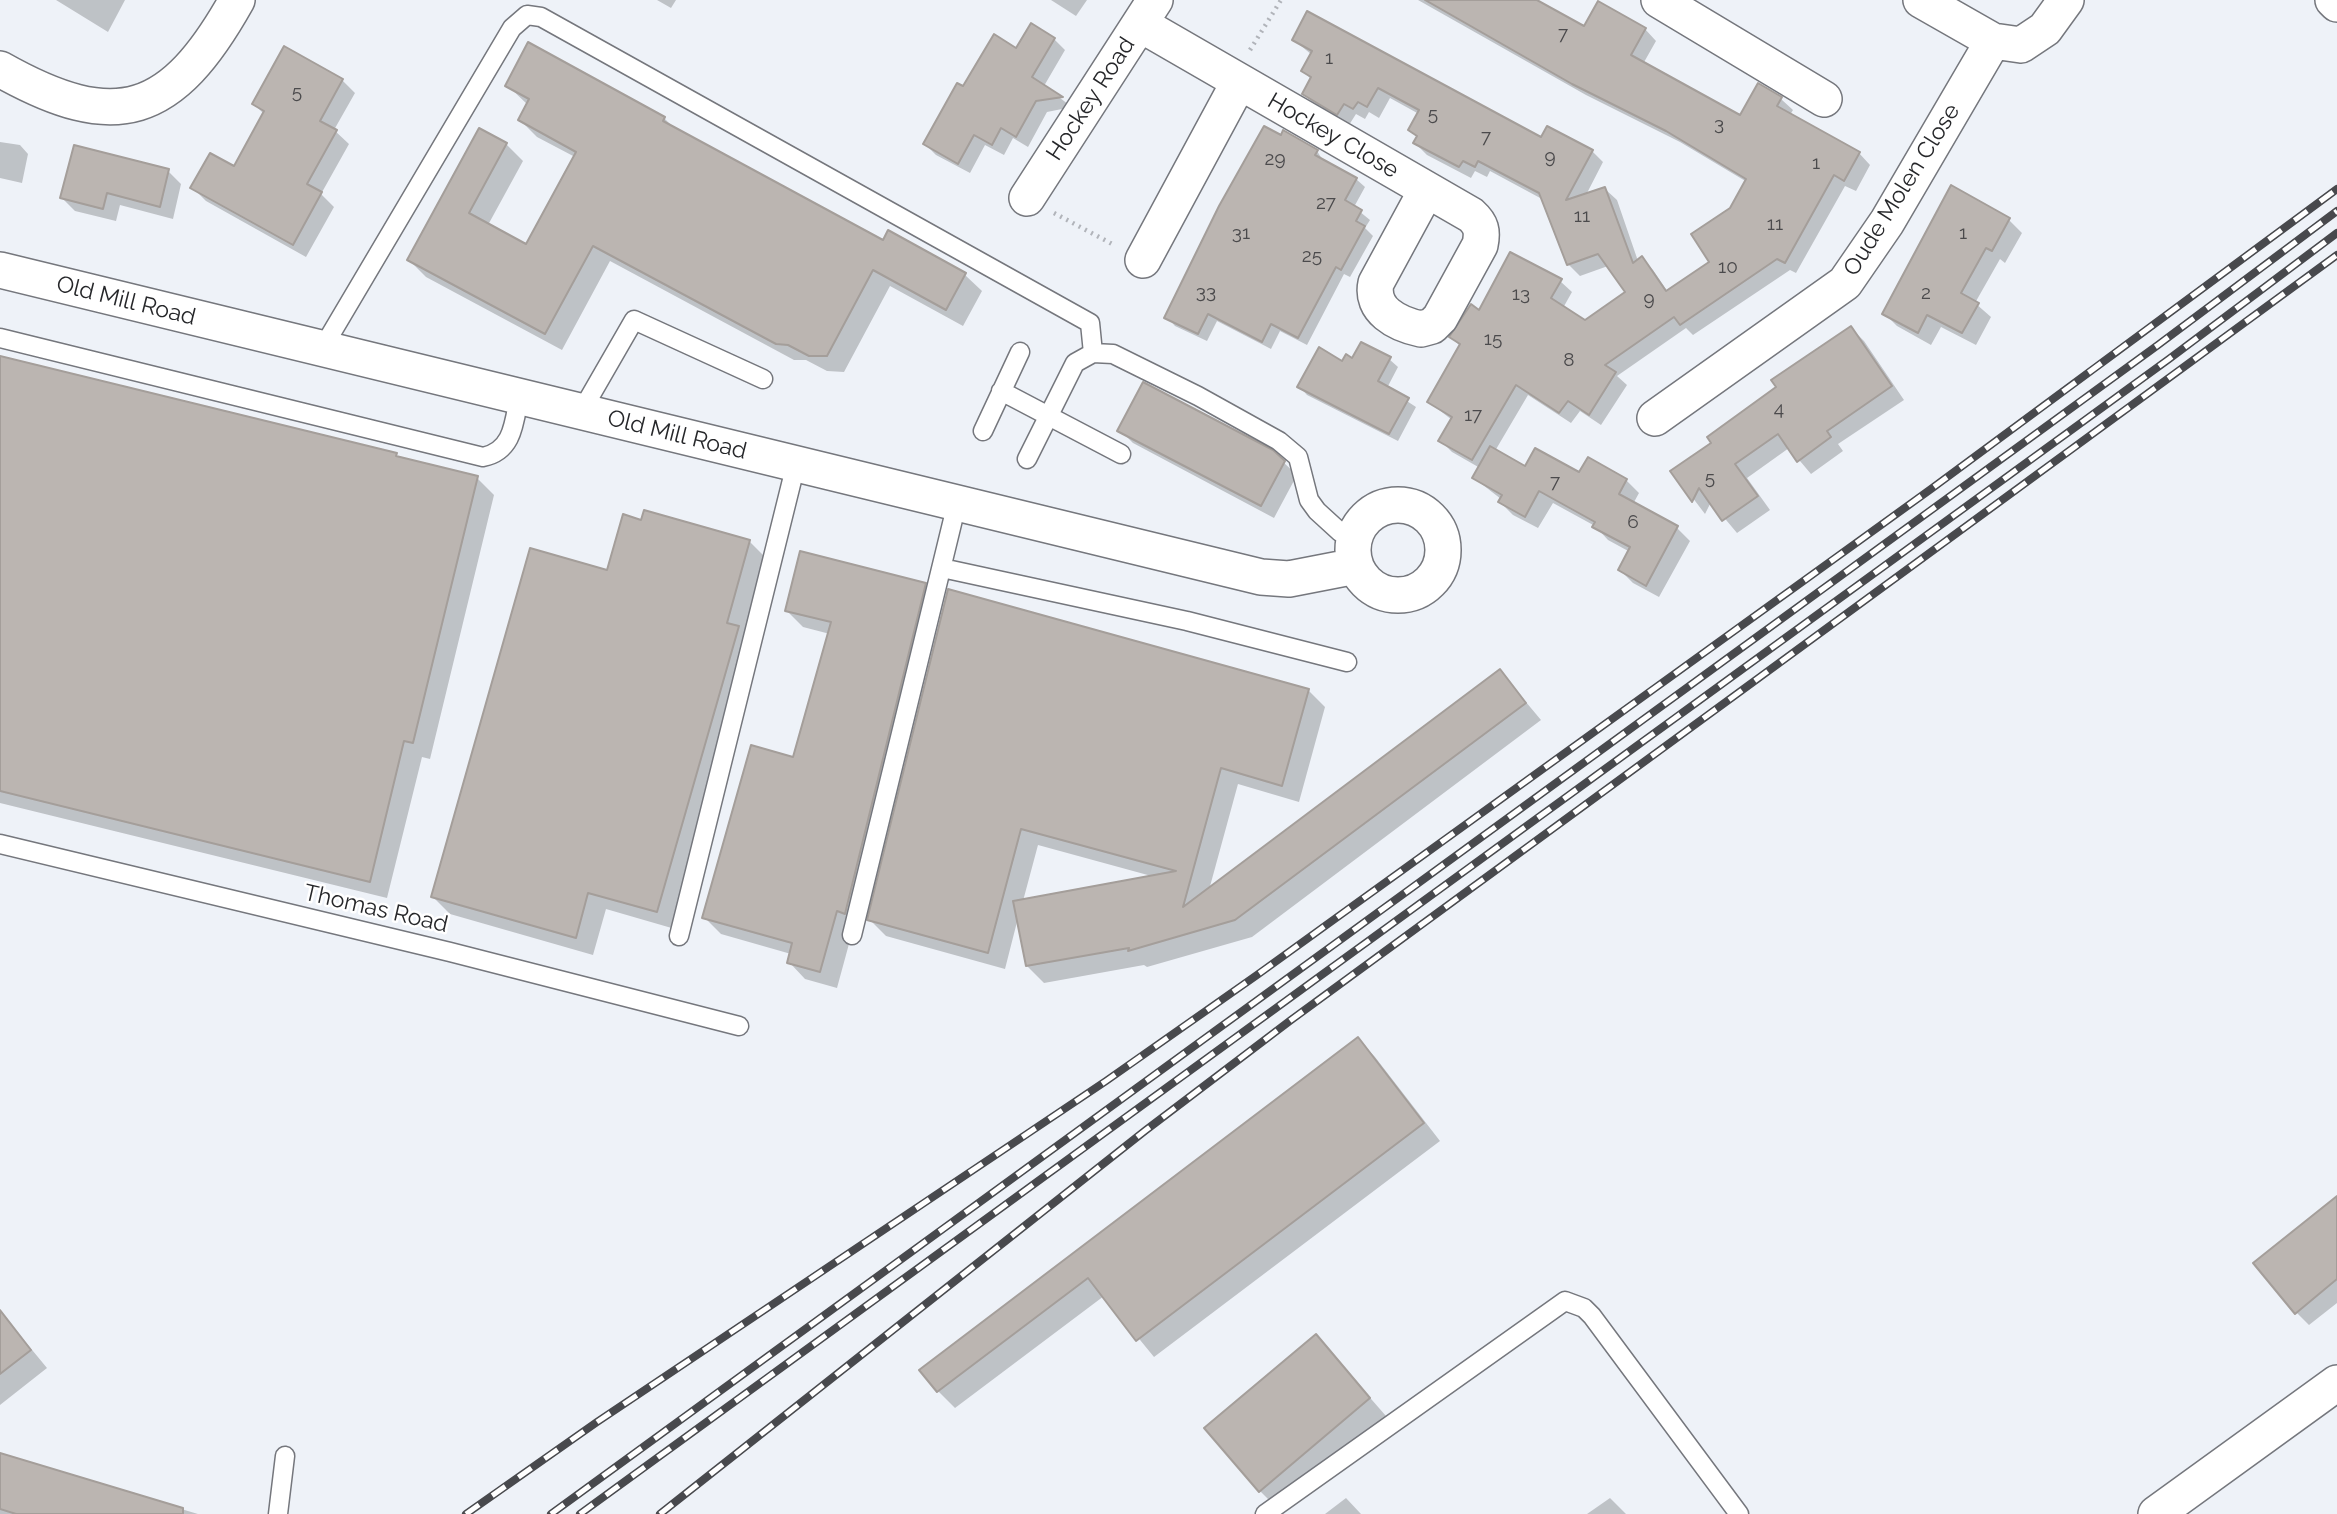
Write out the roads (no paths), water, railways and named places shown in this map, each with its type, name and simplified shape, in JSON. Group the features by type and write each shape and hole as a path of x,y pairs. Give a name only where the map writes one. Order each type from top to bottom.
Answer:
{"street":[{"path":"0,69 66,102 106,109 136,103 186,76 211,45 237,0"},
{"path":"1659,0 1824,99"},
{"path":"1921,0 1993,41 2021,45 2036,37 2066,0"},
{"name":"Hockey Close","path":"1147,12 1236,80 1426,191"},
{"name":"Hockey Road","path":"1027,198 1147,12"},
{"name":"Oude Molen Close","path":"1655,418 1845,283 1861,264 1887,222 1993,41"},
{"path":"1143,260 1236,80"},
{"name":"Old Mill Road","path":"0,270 1261,577 1289,579 1355,551"},
{"path":"2156,1514 2337,1383"}],"lane":[{"path":"322,349 512,28 527,15 541,17 1090,323 1093,353"},
{"path":"580,412 634,320 763,379"},
{"path":"0,338 483,457 495,455 509,441 519,397"},
{"path":"983,431 1020,352"},
{"path":"1027,459 1075,363 1093,353 1113,354 1198,396 1279,441 1298,457 1308,499 1355,551"},
{"path":"1001,391 1121,454"},
{"path":"679,936 796,464"},
{"path":"852,935 957,503"},
{"path":"942,568 1187,621 1347,662"},
{"name":"Thomas Road","path":"0,845 450,952 739,1027"},
{"path":"1265,1514 1565,1301 1584,1308 1592,1316 1739,1514"},
{"path":"278,1514 285,1456"}],"railway":[{"path":"466,1514 597,1422 1106,1081 1257,975 1931,489 2337,189"},
{"path":"551,1514 2158,345 2337,211"},
{"path":"580,1514 2169,359 2337,233"},
{"path":"660,1514 1146,1130 1291,1020 2337,255"}]}
